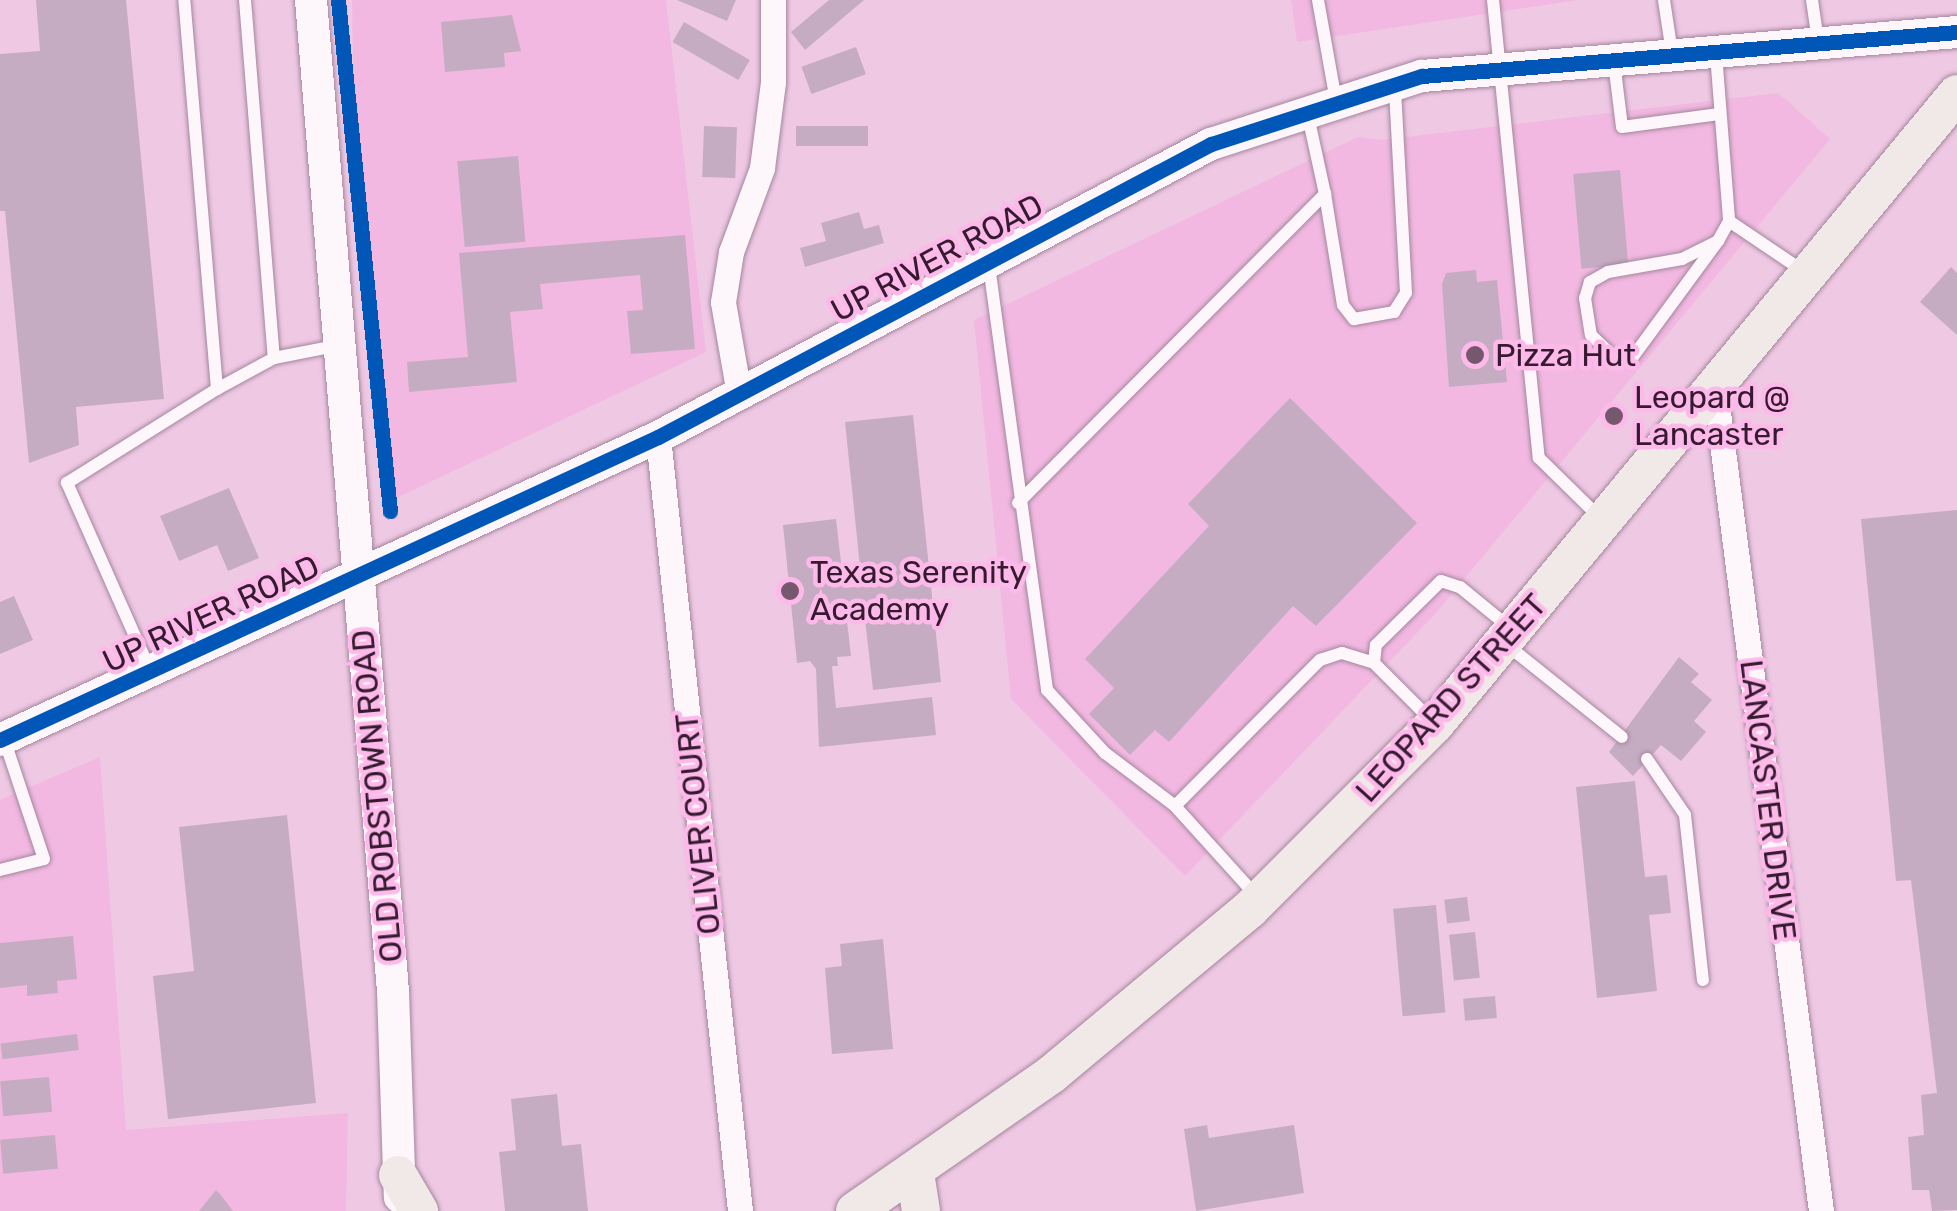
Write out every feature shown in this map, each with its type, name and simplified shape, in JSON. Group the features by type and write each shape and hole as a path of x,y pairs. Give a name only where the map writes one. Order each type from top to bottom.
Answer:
{"main road":[{"name":"LEOPARD STREET","path":"856,1211 1052,1074 1260,900 1435,724 1716,390 1957,94"},
{"path":"915,1173 921,1211"},
{"path":"400,1193 419,1211"}],"street":[{"name":"OLD ROBSTOWN ROAD","path":"311,0 393,992 400,1193 387,1211"},
{"path":"740,394 723,302 732,252 762,168 773,82 773,0"},
{"name":"UP RIVER ROAD","path":"2,739 658,437 1211,144 1395,84 1503,69 1957,32"},
{"name":"LANCASTER DRIVE","path":"1716,390 1821,1211"},
{"name":"OLIVER COURT","path":"658,437 740,1211"}],"lane":[{"path":"184,0 216,389"},
{"path":"246,0 274,358"},
{"path":"1319,0 1325,194 1343,305 1354,320 1394,312 1406,293 1395,84"},
{"path":"1493,0 1503,69 1538,458 1605,522"},
{"path":"1664,0 1672,55"},
{"path":"1812,0 1818,43"},
{"path":"1716,52 1729,221 1718,242 1632,358 1612,354 1591,335 1585,298 1590,282 1608,272 1682,259 1718,242"},
{"path":"1613,60 1622,126 1718,114"},
{"path":"1018,503 1325,194"},
{"path":"1729,221 1809,275"},
{"path":"988,262 1018,503 1047,690 1106,753 1175,806 1260,900"},
{"path":"151,672 66,483 216,389 274,358 340,345"},
{"path":"1374,663 1376,645 1441,581 1460,587 1622,737"},
{"path":"1175,806 1320,660 1342,653 1374,663 1435,724"},
{"path":"0,870 44,859 2,739"},
{"path":"1647,760 1685,815 1703,980"}],"shaded area":[{"path":"352,0 666,0 706,352 396,498 354,116"},
{"path":"1291,0 1578,0 1297,42"},
{"path":"1778,93 1830,139 1435,614 1185,876 1011,699 974,320 1358,137 1381,140"},
{"path":"100,757 126,1130 348,1113 346,1211 0,1211 0,800"}],"building":[{"path":"36,0 126,0 164,399 76,407 79,445 29,463 5,211 0,211 0,54 40,51"},
{"path":"677,0 736,0 727,21"},
{"path":"829,0 864,0 805,50 791,32"},
{"path":"512,15 521,51 504,53 505,67 445,72 441,22"},
{"path":"684,22 750,60 738,80 672,42"},
{"path":"856,47 866,74 811,94 801,67"},
{"path":"704,126 737,127 735,178 702,177"},
{"path":"796,126 868,126 868,146 796,146"},
{"path":"518,156 525,242 465,247 457,161"},
{"path":"1620,170 1628,265 1581,269 1573,174"},
{"path":"859,212 864,229 879,225 884,243 805,267 800,248 826,241 821,223"},
{"path":"685,235 695,349 631,354 627,311 643,310 640,275 540,284 543,309 510,312 517,382 409,392 407,362 468,357 459,253"},
{"path":"1951,267 1957,273 1957,335 1920,302"},
{"name":"Pizza Hut","path":"1476,270 1477,282 1497,280 1507,382 1449,387 1442,284 1446,273"},
{"path":"1290,398 1417,523 1316,626 1293,606 1169,742 1155,730 1130,755 1089,714 1114,688 1085,659 1209,526 1188,504"},
{"path":"913,415 941,682 873,690 865,619 847,621 851,656 837,657 838,666 832,666 836,708 932,697 936,735 819,747 816,669 810,661 797,663 783,525 836,519 844,588 862,586 845,422"},
{"path":"229,488 259,558 228,571 217,545 179,561 160,516"},
{"path":"1957,510 1957,1210 1932,1211 1929,1190 1912,1190 1908,1137 1924,1135 1921,1095 1937,1093 1911,880 1896,881 1861,519"},
{"path":"14,596 33,640 0,654 0,602"},
{"path":"1679,657 1699,674 1691,682 1712,700 1694,721 1706,732 1681,761 1661,745 1633,776 1609,752"},
{"path":"1635,781 1645,877 1667,875 1671,913 1649,915 1657,991 1597,998 1576,787"},
{"path":"287,815 316,1103 168,1119 153,976 194,971 179,827"},
{"path":"1467,897 1470,921 1447,924 1444,900"},
{"path":"1436,905 1445,1013 1403,1016 1393,909"},
{"path":"1475,932 1480,978 1454,980 1449,935"},
{"path":"73,936 77,979 57,981 58,993 27,996 27,985 0,988 0,943"},
{"path":"883,939 893,1049 832,1054 825,968 842,966 840,944"},
{"path":"1495,996 1497,1018 1465,1021 1463,999"},
{"path":"77,1034 79,1050 3,1059 1,1043"},
{"path":"49,1077 52,1112 3,1116 0,1081"},
{"path":"557,1094 562,1146 581,1144 588,1211 505,1211 499,1152 516,1150 511,1099"},
{"path":"1207,1125 1209,1138 1294,1125 1304,1193 1196,1211 1184,1129"},
{"path":"55,1135 58,1169 3,1174 0,1140"},
{"path":"216,1190 233,1211 199,1211"}],"cycle path":[{"path":"338,0 390,511"},
{"path":"0,740 658,437 1211,144 1422,76 1957,32"}],"place":[{"name":"Pizza Hut","path":"1475,355"},
{"name":"Leopard @ Lancaster","path":"1614,416"},
{"name":"Texas Serenity Academy","path":"790,591"}]}
